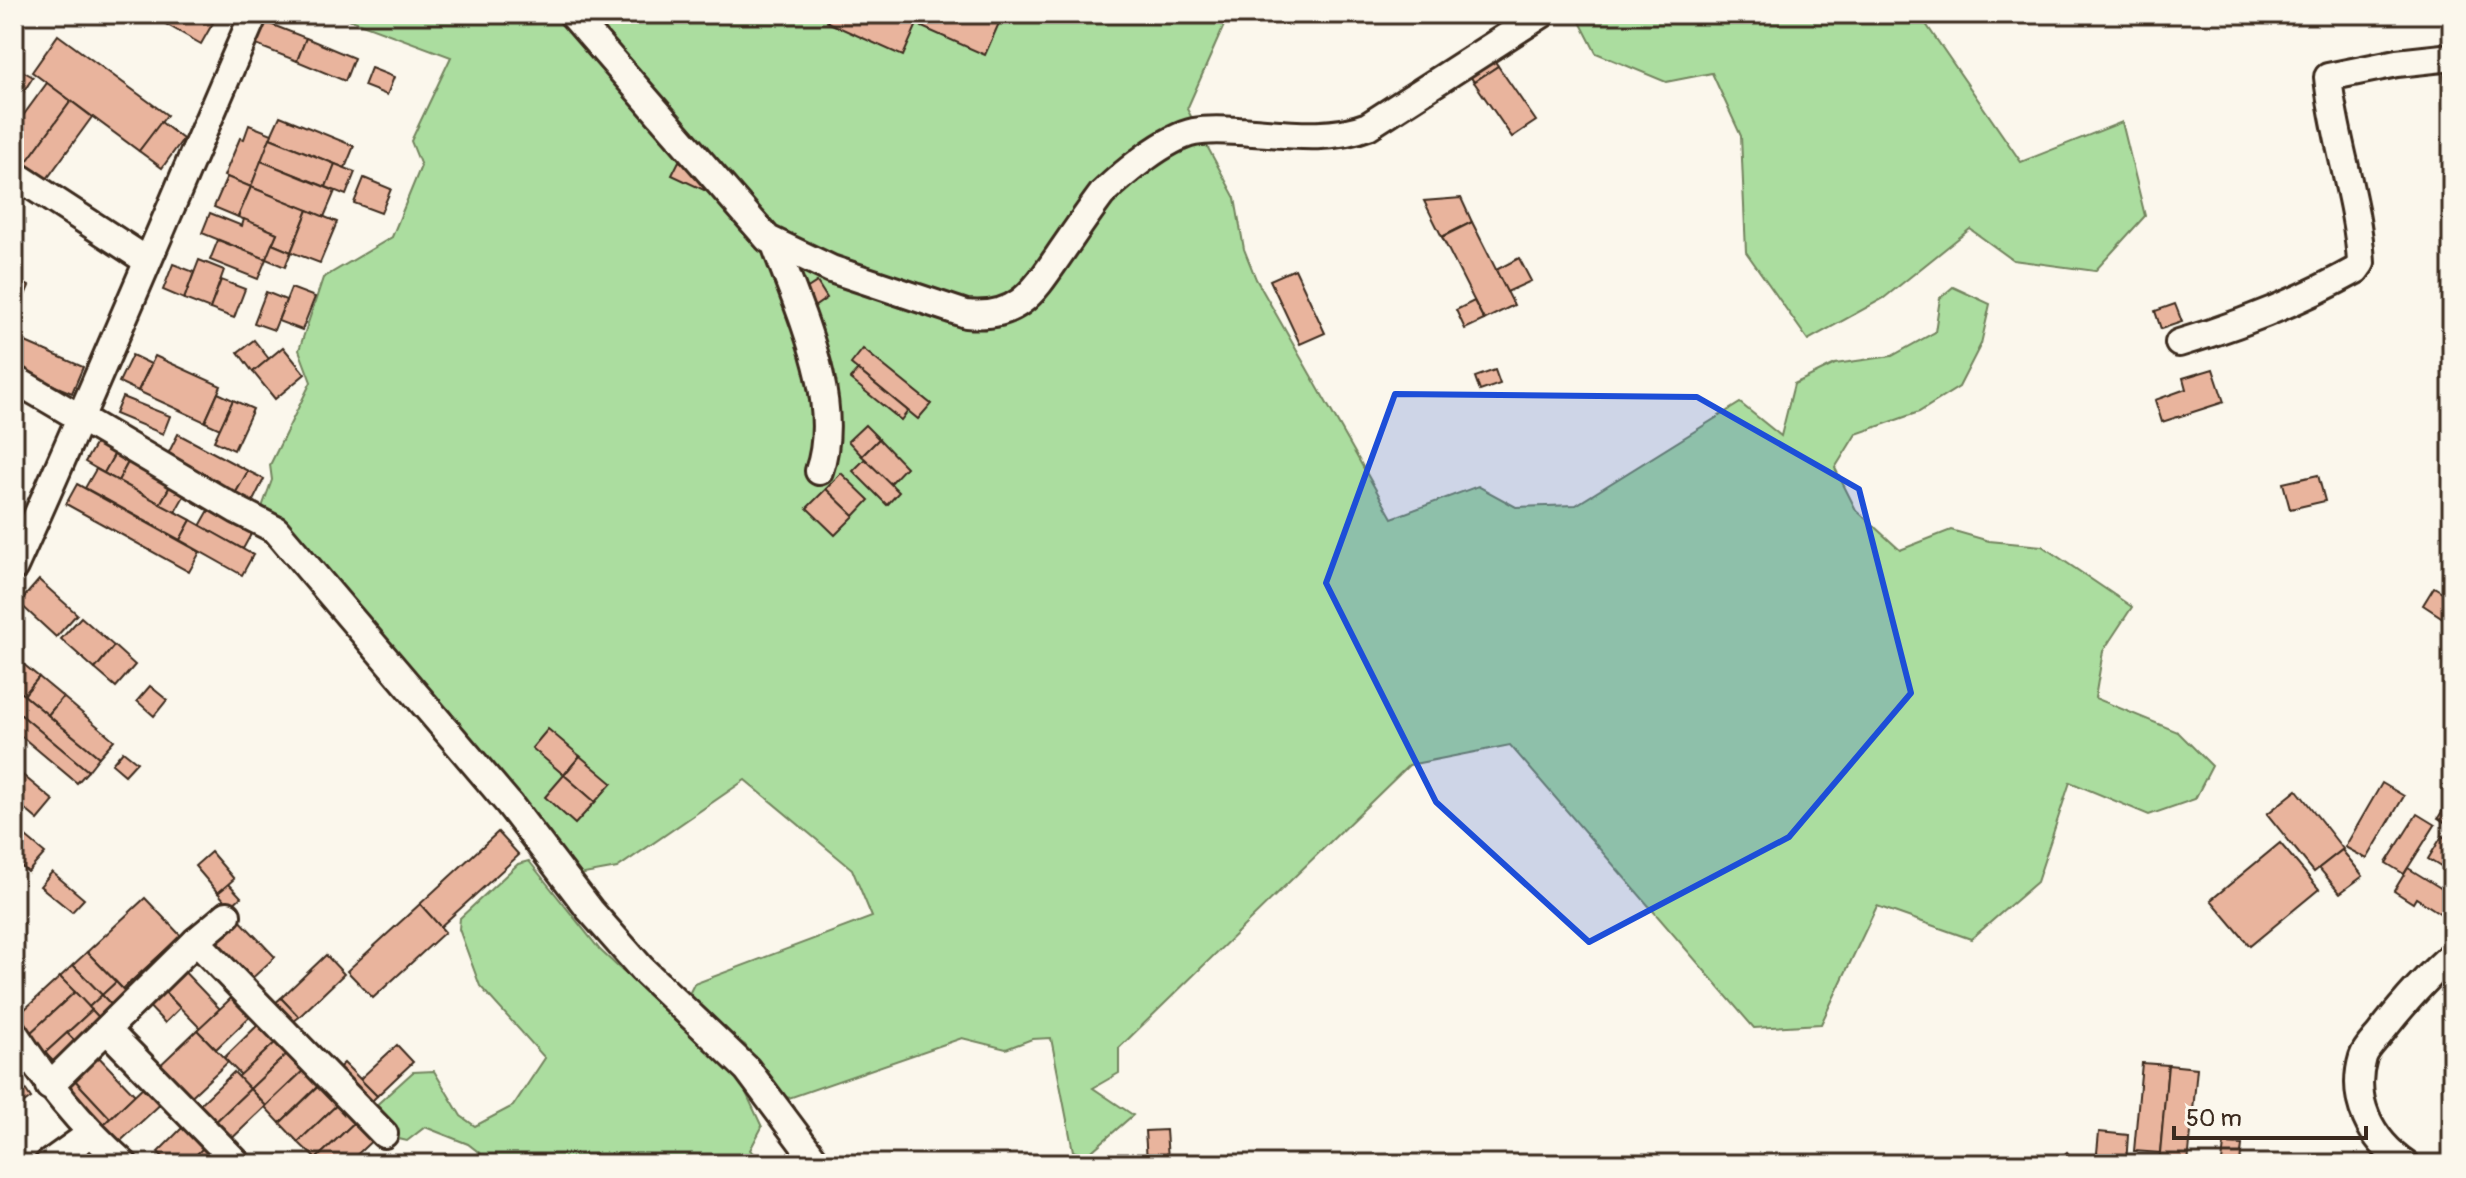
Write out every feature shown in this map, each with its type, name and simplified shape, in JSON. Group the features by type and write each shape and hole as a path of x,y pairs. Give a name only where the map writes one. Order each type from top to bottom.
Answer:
{"street":[{"path":"14,567 254,14"},
{"path":"572,14 732,200 775,244 831,269 966,314 983,316 1001,312 1033,293 1102,194 1173,139 1195,131 1220,130 1324,135 1350,133 1368,126 1542,14"},
{"path":"2179,343 2274,309 2356,270 2361,263 2357,223 2332,116 2328,77 2397,63 2452,57"},
{"path":"14,174 146,260"},
{"path":"775,244 812,352 825,402 827,440 819,471"},
{"path":"14,379 276,530 509,804 590,910 642,969 747,1069 818,1164"},
{"path":"49,1086 196,941 227,915"},
{"path":"196,941 384,1134"},
{"path":"2406,1164 2373,1133 2362,1111 2360,1075 2364,1054 2404,1002 2452,955"},
{"path":"107,1030 238,1164"},
{"path":"14,1033 49,1086 90,1134 124,1164"},
{"path":"48,1164 90,1134"}],"highlighted area":[{"path":"1395,394 1697,397 1859,489 1911,693 1789,837 1589,942 1436,802 1326,583"}],"green space":[{"path":"341,14 1229,14 1187,109 1235,198 1244,249 1256,279 1392,518 1478,486 1516,507 1576,505 1740,403 1781,436 1794,384 1835,364 1892,356 1935,332 1940,298 1953,287 1990,304 1981,344 1959,387 1919,412 1856,434 1835,468 1856,510 1900,550 1951,530 1989,541 2042,546 2132,607 2103,651 2095,698 2178,732 2212,766 2195,799 2149,815 2070,782 2037,882 1971,939 1877,906 1821,1024 1754,1028 1510,745 1409,765 1119,1048 1119,1073 1093,1088 1133,1115 1086,1156 1073,1151 1051,1038 1032,1039 1006,1049 962,1038 789,1098 773,1092 745,1045 685,1002 694,984 872,917 852,869 745,780 617,868 579,875 261,510 272,480 270,465 311,382 299,350 323,278 392,237 421,166 411,141 451,57"},
{"path":"1576,14 1919,14 2021,162 2122,122 2145,216 2095,271 2013,260 1970,229 1884,298 1808,340 1746,252 1741,136 1712,73 1666,82 1596,53"},
{"path":"529,861 600,950 741,1082 762,1127 750,1150 769,1164 494,1164 468,1144 425,1127 407,1141 399,1139 372,1114 372,1109 413,1072 434,1071 461,1116 475,1126 513,1106 545,1058 480,986 459,929 460,918 518,864"}],"building":[{"path":"148,14 202,14 214,21 201,44"},
{"path":"831,14 901,14 918,22 903,56 827,22"},
{"path":"928,14 1003,14 985,55 922,27"},
{"path":"265,22 306,38 297,61 256,45"},
{"path":"58,35 167,115 139,151 32,72"},
{"path":"306,38 354,58 345,81 297,61"},
{"path":"1489,52 1498,66 1474,82 1465,68"},
{"path":"14,66 33,77 14,107"},
{"path":"1498,66 1536,121 1512,137 1474,82"},
{"path":"371,68 394,77 387,95 364,86"},
{"path":"2444,74 2452,74 2452,140 2449,140"},
{"path":"47,83 71,101 20,171 14,167 14,128"},
{"path":"71,101 92,117 41,187 20,171"},
{"path":"280,116 354,146 345,168 270,138"},
{"path":"161,122 183,139 162,168 139,151"},
{"path":"249,125 272,134 251,187 224,176"},
{"path":"270,138 335,164 326,187 261,161"},
{"path":"261,161 335,191 324,217 251,187"},
{"path":"679,161 712,177 706,191 672,175"},
{"path":"335,164 355,172 346,195 326,187"},
{"path":"227,177 251,187 238,217 214,207"},
{"path":"364,178 391,189 381,213 354,203"},
{"path":"251,187 308,210 291,252 272,244 277,233 238,217"},
{"path":"1461,198 1472,222 1442,237 1424,201"},
{"path":"308,210 337,222 320,263 291,252"},
{"path":"210,213 242,226 244,219 277,233 266,259 202,233"},
{"path":"1472,222 1514,305 1484,320 1442,237"},
{"path":"218,240 266,259 258,279 210,260"},
{"path":"272,244 291,252 285,267 266,259"},
{"path":"1519,258 1531,281 1507,292 1496,270"},
{"path":"199,260 224,270 210,309 184,299"},
{"path":"173,264 194,272 184,299 163,290"},
{"path":"1295,269 1325,333 1300,344 1270,280"},
{"path":"14,279 29,286 14,321"},
{"path":"221,280 245,289 234,318 210,309"},
{"path":"817,282 827,298 811,309 800,293"},
{"path":"291,288 315,297 302,330 278,321"},
{"path":"266,292 286,300 274,330 254,323"},
{"path":"1474,301 1484,320 1465,329 1456,310"},
{"path":"2175,304 2182,322 2161,329 2155,311"},
{"path":"14,337 83,367 72,393 14,369"},
{"path":"254,340 269,359 253,372 238,352"},
{"path":"283,347 305,374 275,399 253,372"},
{"path":"863,349 931,404 918,419 851,364"},
{"path":"132,355 151,364 138,391 119,382"},
{"path":"155,356 221,386 205,422 138,391"},
{"path":"2213,369 2224,402 2162,422 2155,400 2186,389 2183,378"},
{"path":"858,370 908,411 901,420 850,379"},
{"path":"1495,370 1500,384 1480,391 1475,377"},
{"path":"218,393 233,400 220,429 205,422"},
{"path":"122,397 170,416 163,434 115,414"},
{"path":"233,400 253,409 234,450 214,441"},
{"path":"865,425 879,439 862,456 848,441"},
{"path":"178,434 248,471 235,494 166,458"},
{"path":"100,436 119,446 104,473 85,462"},
{"path":"879,439 906,467 890,484 862,456"},
{"path":"119,446 133,453 118,481 104,473"},
{"path":"133,453 175,477 160,504 118,481"},
{"path":"865,459 899,492 887,505 853,471"},
{"path":"96,469 191,520 180,540 85,488"},
{"path":"248,471 264,479 252,503 235,494"},
{"path":"841,473 869,500 854,516 826,489"},
{"path":"2318,475 2325,501 2290,509 2283,483"},
{"path":"173,481 188,489 175,512 160,504"},
{"path":"77,484 200,552 189,572 66,504"},
{"path":"826,489 854,516 835,535 807,508"},
{"path":"213,503 255,527 243,549 200,526"},
{"path":"191,520 253,555 242,575 180,540"},
{"path":"39,580 77,614 56,637 19,603"},
{"path":"2434,587 2452,598 2452,610 2446,620 2423,605"},
{"path":"81,617 114,646 95,669 61,639"},
{"path":"114,646 135,665 116,687 95,669"},
{"path":"17,659 39,677 24,695 14,687 14,663"},
{"path":"39,677 63,697 48,715 24,695"},
{"path":"150,686 167,700 154,716 137,701"},
{"path":"14,687 99,757 88,771 14,709"},
{"path":"63,697 114,740 99,757 48,715"},
{"path":"14,709 88,771 77,783 14,730"},
{"path":"548,729 580,756 564,775 532,748"},
{"path":"123,751 137,762 125,775 112,764"},
{"path":"580,756 612,783 595,802 564,775"},
{"path":"14,768 54,801 38,820 14,800"},
{"path":"564,775 595,802 575,824 545,797"},
{"path":"2382,783 2404,796 2367,859 2345,847"},
{"path":"2297,790 2343,849 2314,872 2267,814"},
{"path":"2452,796 2452,827 2438,818"},
{"path":"2417,814 2435,825 2404,874 2386,863"},
{"path":"14,827 45,853 28,872 14,860"},
{"path":"498,832 519,855 440,927 420,904"},
{"path":"2442,836 2452,841 2452,874 2428,859"},
{"path":"2280,843 2319,889 2250,946 2211,900"},
{"path":"2342,850 2363,876 2340,893 2319,868"},
{"path":"211,852 234,879 218,893 195,866"},
{"path":"2408,868 2452,895 2452,921 2416,898 2413,903 2394,891"},
{"path":"52,872 84,899 72,912 40,886"},
{"path":"229,884 241,897 230,907 218,893"},
{"path":"145,898 181,936 123,989 87,952"},
{"path":"420,904 445,932 373,998 347,971"},
{"path":"233,913 275,957 245,985 203,941"},
{"path":"181,936 189,944 131,998 123,989"},
{"path":"87,952 116,982 102,995 73,965"},
{"path":"326,955 344,974 299,1017 281,998"},
{"path":"177,964 220,1009 200,1028 157,984"},
{"path":"73,965 102,995 89,1007 60,977"},
{"path":"60,977 75,992 28,1035 14,1019"},
{"path":"116,982 131,998 117,1011 102,995"},
{"path":"157,984 180,1008 165,1023 142,999"},
{"path":"241,989 259,1008 216,1049 197,1030"},
{"path":"75,992 92,1010 45,1053 28,1035"},
{"path":"102,995 117,1011 104,1023 89,1007"},
{"path":"281,998 299,1017 285,1029 267,1010"},
{"path":"92,1010 104,1023 80,1046 67,1033"},
{"path":"265,1018 282,1036 241,1075 224,1058"},
{"path":"197,1030 228,1062 183,1104 153,1072"},
{"path":"67,1033 80,1046 58,1066 45,1053"},
{"path":"278,1040 289,1052 250,1089 238,1077"},
{"path":"397,1045 413,1062 377,1096 360,1079"},
{"path":"94,1052 135,1095 110,1118 70,1075"},
{"path":"289,1052 305,1069 266,1106 250,1089"},
{"path":"344,1063 377,1096 363,1110 330,1076"},
{"path":"2142,1063 2168,1065 2160,1153 2134,1151"},
{"path":"2168,1065 2197,1068 2188,1164 2159,1164"},
{"path":"305,1069 320,1084 280,1123 265,1107"},
{"path":"234,1072 250,1089 207,1130 191,1113"},
{"path":"70,1075 110,1118 97,1131 56,1088"},
{"path":"17,1077 31,1098 14,1110 14,1078"},
{"path":"325,1080 343,1099 298,1142 280,1123"},
{"path":"148,1082 165,1100 113,1148 97,1131"},
{"path":"250,1089 266,1106 223,1147 207,1130"},
{"path":"343,1099 360,1117 316,1159 298,1142"},
{"path":"360,1117 378,1135 347,1164 320,1164 316,1159"},
{"path":"189,1121 210,1142 187,1164 170,1164 158,1152"},
{"path":"1166,1130 1168,1159 1147,1160 1145,1131"},
{"path":"2099,1132 2128,1135 2126,1164 2096,1163"},
{"path":"2224,1144 2242,1145 2240,1163 2222,1162"},
{"path":"206,1145 222,1164 187,1164"},
{"path":"2067,1152 2076,1163 2053,1164"}]}
